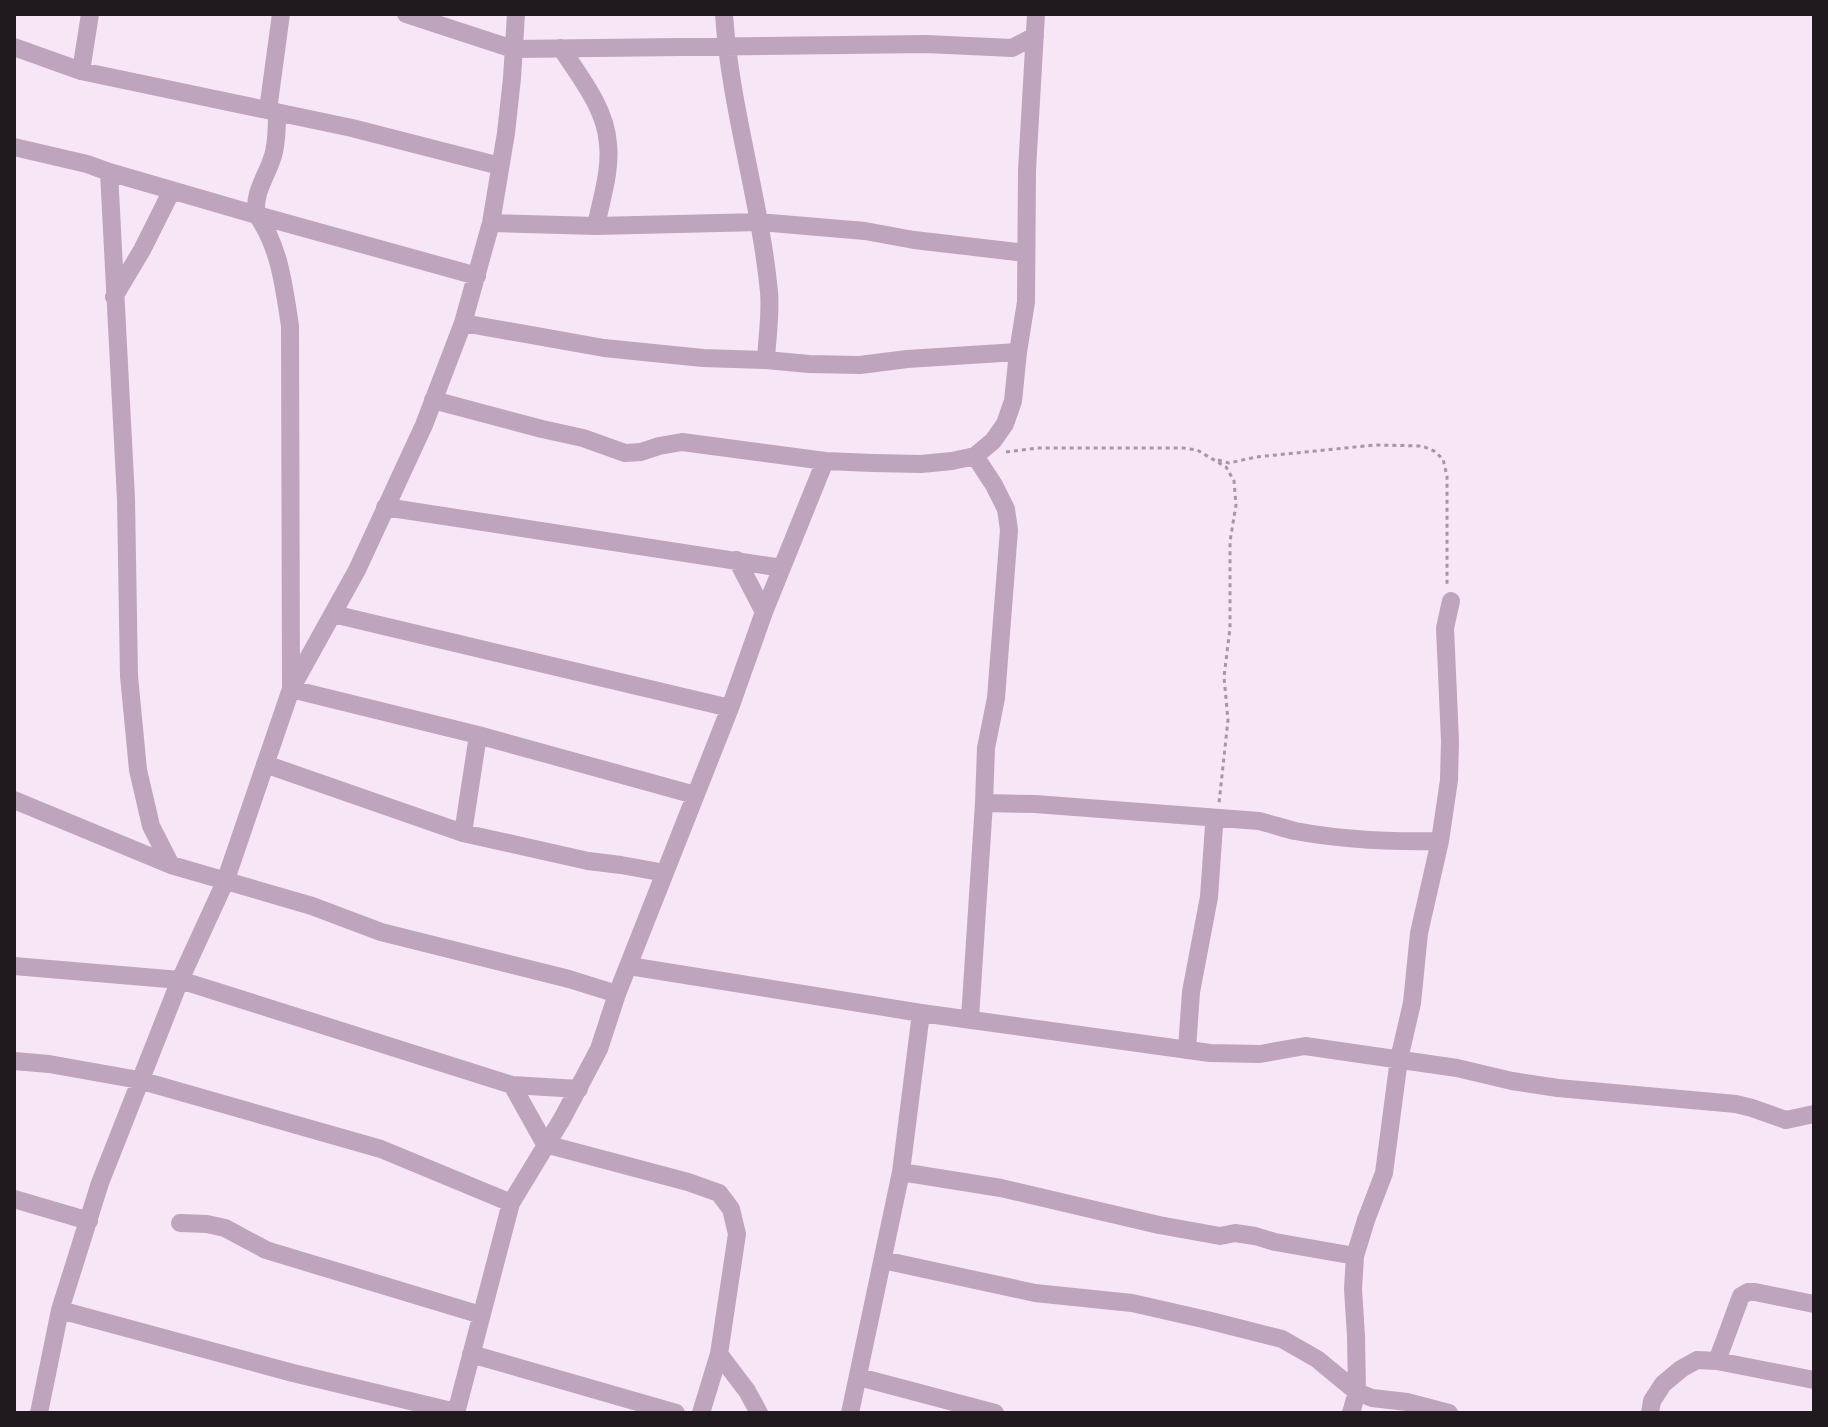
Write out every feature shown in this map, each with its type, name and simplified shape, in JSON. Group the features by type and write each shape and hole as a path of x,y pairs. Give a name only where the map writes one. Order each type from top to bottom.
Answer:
{"street":[{"path":"81,71 90,14"},
{"path":"406,14 513,49 926,44 1012,48 1035,36"},
{"path":"39,1413 60,1310 100,1183 180,980 225,882 291,689 357,570 424,425 463,323 491,223 507,120 516,14"},
{"path":"724,14 726,46 740,133 760,222 769,296 766,360"},
{"path":"433,400 583,438 625,453 682,442 825,461 921,464 952,461 987,450 1005,424 1013,401 1026,302 1027,170 1036,14"},
{"path":"282,16 272,111 277,135 255,205 257,215 273,243 290,326 291,689"},
{"path":"14,47 81,71 352,128 500,166"},
{"path":"561,48 592,97 605,126 609,146 596,226"},
{"path":"1012,48 1033,70"},
{"path":"14,147 87,164 477,276"},
{"path":"109,172 126,499 129,676 138,770 151,826 171,865"},
{"path":"114,297 172,190"},
{"path":"491,223 596,226 760,222 865,231 1026,253"},
{"path":"463,323 604,348 809,364 860,365 1018,352"},
{"path":"970,1018 986,748 996,698 1009,530 1006,509 994,485 987,450"},
{"path":"60,1310 456,1413 511,1203 579,1089 599,1049 617,994 825,461"},
{"path":"385,507 782,568"},
{"path":"737,560 764,612"},
{"path":"1351,1413 1357,1392 1353,1289 1355,1256 1384,1173 1399,1059 1412,1003 1419,933 1440,841 1449,780 1445,628 1451,601"},
{"path":"333,614 730,708"},
{"path":"291,689 478,735 695,795"},
{"path":"463,833 478,735"},
{"path":"265,764 463,833 588,861 665,873"},
{"path":"14,800 171,865 312,906 381,932 617,994"},
{"path":"984,803 1259,821 1294,831 1354,838 1398,842 1440,841"},
{"path":"1187,1049 1191,992 1209,897 1214,826 1219,818"},
{"path":"14,966 180,980 512,1085 579,1089"},
{"path":"629,966 921,1013 1210,1053 1260,1054 1305,1046 1457,1068 1558,1088 1736,1104 1786,1120 1814,1114"},
{"path":"850,1413 901,1172 921,1013"},
{"path":"14,1061 139,1080 381,1149 511,1203"},
{"path":"512,1085 545,1144 688,1182 719,1193 731,1209 737,1234 719,1354 701,1413"},
{"path":"901,1172 1001,1188 1159,1225 1220,1236 1235,1233 1255,1236 1355,1256"},
{"path":"14,1199 89,1221"},
{"path":"180,1223 225,1228 266,1250 481,1315"},
{"path":"883,1260 1035,1293 1132,1303 1282,1339 1317,1359 1357,1392 1372,1398 1407,1402 1449,1413"},
{"path":"1717,1361 1741,1296 1755,1292 1814,1304"},
{"path":"471,1354 676,1413"},
{"path":"719,1354 747,1391 759,1413"},
{"path":"1650,1413 1652,1401 1663,1384 1697,1360 1814,1380"},
{"path":"859,1377 995,1413"}],"path":[{"path":"1214,459 1229,463 1256,457 1375,445 1422,446 1434,451 1443,459 1447,476 1447,583 1451,601"},
{"path":"987,450 1183,448 1197,450 1226,467 1234,481 1236,505 1230,541 1230,628 1224,677 1228,720 1219,818"}]}
